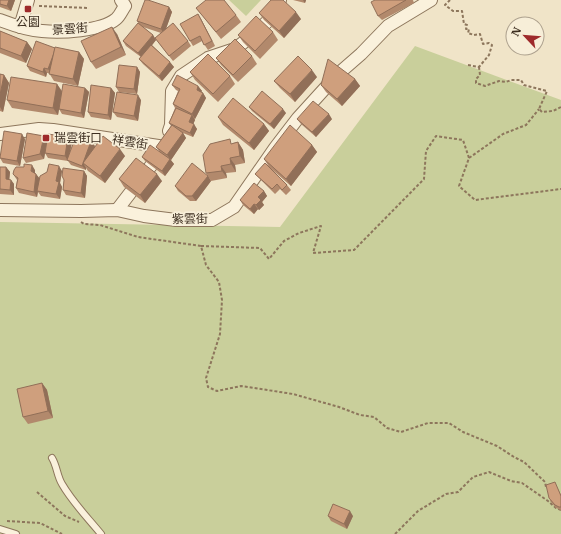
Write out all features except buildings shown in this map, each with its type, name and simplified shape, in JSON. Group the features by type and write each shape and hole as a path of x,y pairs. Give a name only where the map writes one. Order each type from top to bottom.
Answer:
{"street":[{"name":"景雲街","path":"0,20 20,27 41,31 80,30 104,25 117,18 125,6 121,0"},
{"path":"117,210 165,147 171,125 172,91 181,76 208,58 235,48 253,35 269,20 280,0"},
{"name":"紫雲街","path":"0,210 117,210 144,216 176,220 212,220 234,207 298,118 338,74 361,54 388,26 431,0"},
{"path":"20,27 26,3"},
{"name":"祥雲街","path":"0,134 39,129 52,130 165,147"}],"lane":[{"path":"52,458 61,482 69,496 101,534"},
{"path":"0,529 16,534"}],"path":[{"path":"450,0 445,5 453,11 462,11 464,24 467,25 466,29 469,29 468,33 474,35 480,34 482,44 489,43 492,45 489,55 479,67 480,75 476,79 476,83 485,86 500,81 506,82 521,80 524,85 547,90 540,109 526,125 503,134 468,158"},
{"path":"26,3 89,8"},
{"path":"468,65 479,67"},
{"path":"540,109 542,112 553,111 561,107"},
{"path":"81,222 84,224 100,225 138,238 201,246 260,248 269,259 284,241 299,233 321,226 313,253 354,250 424,179 426,151 436,136 463,140 468,158 459,186 475,200 561,189"},
{"path":"201,246 206,265 219,282 222,300 220,334 206,378 208,387 218,392 241,386 294,394 340,407 360,415 374,417 386,428 401,432 428,423 449,423 463,432 497,446 514,458 524,462 545,482 547,489"},
{"path":"395,534 418,511 446,494 458,492 473,477 489,472 522,483 556,508 561,509"},
{"path":"37,492 65,516 78,522 90,520"},
{"path":"552,502 561,509"},
{"path":"7,521 40,523 62,534"}],"green space":[{"path":"229,0 261,0 246,16"},
{"path":"415,46 561,100 561,534 0,534 0,222 280,227"}],"place":[{"name":"公園","path":"28,9"},
{"name":"瑞雲街口","path":"46,138"}]}
